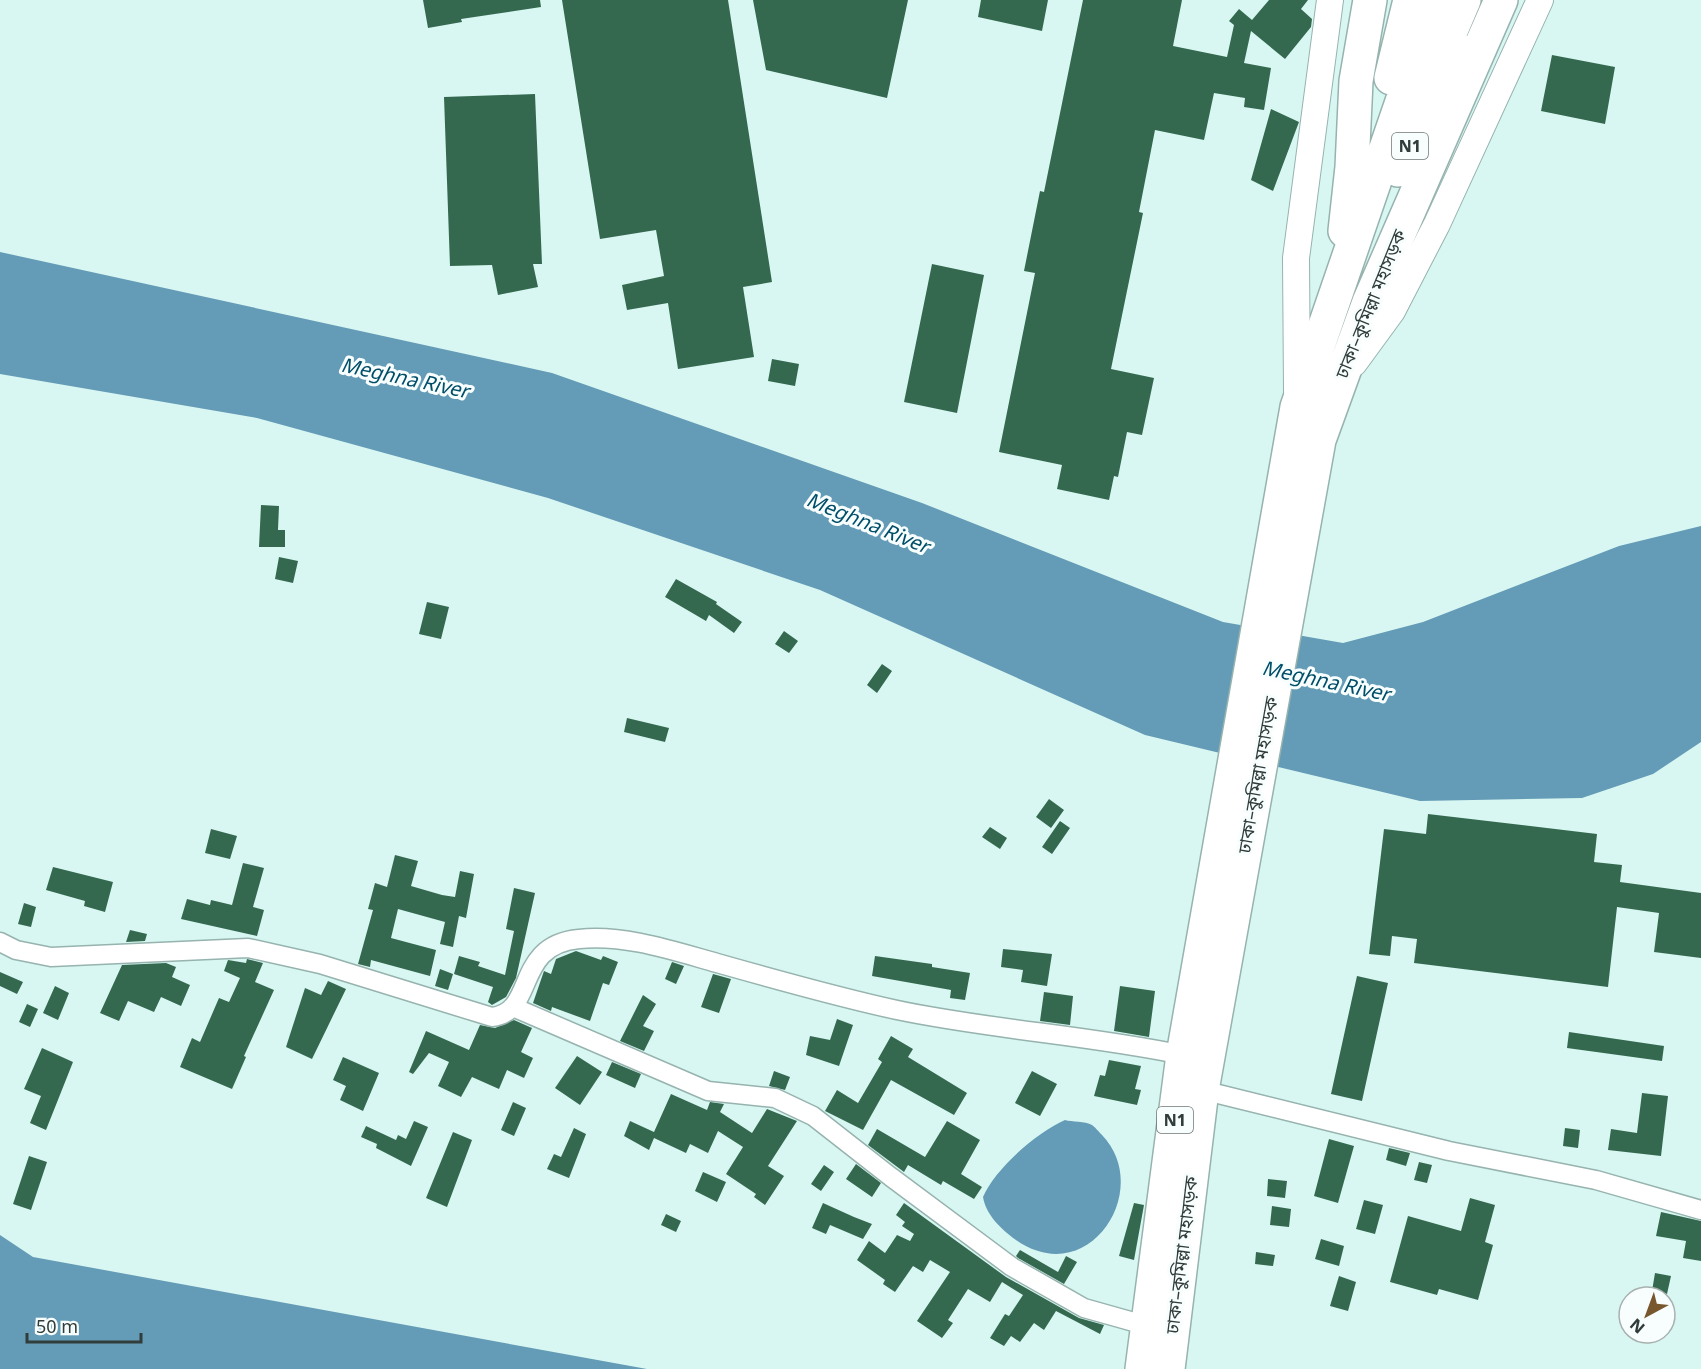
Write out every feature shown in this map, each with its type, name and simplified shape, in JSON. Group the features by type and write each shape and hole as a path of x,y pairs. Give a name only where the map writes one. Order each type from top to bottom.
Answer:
{"highway":[{"name":"ঢাকা–কুমিল্লা মহাসড়ক","path":"1338,293 1352,167 1356,81 1370,0"},
{"name":"ঢাকা–কুমিল্লা মহাসড়ক","path":"1352,167 1384,0"},
{"name":"ঢাকা–কুমিল্লা মহাসড়ক","path":"1352,167 1381,88 1399,0"},
{"name":"ঢাকা–কুমিল্লা মহাসড়ক","path":"1338,293 1410,0"},
{"name":"ঢাকা–কুমিল্লা মহাসড়ক","path":"1338,293 1421,0"},
{"name":"ঢাকা–কুমিল্লা মহাসড়ক","path":"1305,442 1298,407 1437,0"},
{"name":"ঢাকা–কুমিল্লা মহাসড়ক","path":"1338,293 1451,0"},
{"name":"ঢাকা–কুমিল্লা মহাসড়ক","path":"1338,293 1464,0"},
{"name":"ঢাকা–কুমিল্লা মহাসড়ক","path":"1338,293 1481,0"},
{"name":"ঢাকা–কুমিল্লা মহাসড়ক","path":"1168,1369 1228,876 1305,442 1338,384 1377,283 1501,0"},
{"name":"ঢাকা–কুমিল্লা মহাসড়ক","path":"1142,1369 1183,1055 1228,876"}],"street":[{"path":"1298,407 1296,258 1330,0"},
{"path":"1338,384 1392,311 1437,224 1540,0"},
{"path":"0,942 16,950 51,957 248,948 320,964 492,1017 502,1016 513,1008 541,952 560,941 601,937 689,956 896,1010 991,1028 1138,1046 1183,1055"},
{"path":"513,1008 708,1091 775,1098 813,1116 1012,1267 1084,1308 1148,1326"},
{"path":"1202,1090 1438,1149 1596,1180 1701,1210"}],"water":[{"name":"Meghna River","path":"0,252 552,373 922,503 1223,622 1343,643 1423,622 1619,546 1701,526 1701,742 1653,774 1582,798 1420,801 1145,735 820,590 548,498 257,418 0,374"},
{"path":"1065,1120 1092,1125 1102,1135 1116,1157 1121,1181 1117,1205 1106,1227 1089,1243 1068,1253 1043,1252 1016,1240 1005,1231 987,1210 983,1197 997,1175 1018,1152 1042,1133"},
{"path":"0,1235 33,1257 647,1369 0,1369"}],"building":[{"path":"423,0 540,0 541,7 461,19 462,22 428,28"},
{"path":"562,0 728,0 772,282 743,287 754,357 678,369 668,303 627,310 622,285 664,276 656,230 600,239"},
{"path":"753,0 908,0 887,98 766,70"},
{"path":"981,0 1048,0 1042,31 978,17"},
{"path":"1083,0 1182,0 1173,46 1227,57 1234,25 1229,21 1239,9 1252,20 1269,0 1308,0 1301,9 1312,19 1311,27 1285,59 1251,31 1244,63 1271,68 1264,110 1244,107 1245,98 1214,93 1204,140 1155,130 1139,212 1143,213 1111,369 1154,378 1142,435 1127,432 1118,477 1114,476 1109,500 1057,489 1062,465 999,452 1035,273 1024,271 1040,191 1044,192"},
{"path":"1552,55 1615,67 1605,124 1541,111"},
{"path":"535,94 542,264 533,264 538,287 498,295 492,265 450,266 444,97"},
{"path":"1271,109 1299,122 1273,191 1251,180"},
{"path":"932,264 984,275 957,413 904,402"},
{"path":"772,359 799,364 795,386 768,381"},
{"path":"261,505 279,506 278,530 285,530 285,547 259,547"},
{"path":"279,557 298,561 293,583 275,579"},
{"path":"676,579 717,602 716,604 742,622 734,633 709,615 706,621 665,597"},
{"path":"427,602 449,607 441,639 419,634"},
{"path":"784,631 798,641 789,653 775,644"},
{"path":"882,664 892,671 877,693 867,685"},
{"path":"627,718 669,728 665,742 624,732"},
{"path":"1049,799 1064,810 1051,828 1036,817"},
{"path":"1428,814 1597,834 1594,862 1622,865 1620,882 1701,893 1701,958 1654,952 1659,913 1617,907 1608,987 1414,963 1417,939 1392,936 1390,956 1369,954 1384,829 1426,834"},
{"path":"1060,821 1070,828 1052,854 1042,847"},
{"path":"990,827 1007,838 1000,849 982,837"},
{"path":"211,829 237,836 230,859 205,853"},
{"path":"395,855 418,861 411,886 442,895 455,897 460,871 474,874 466,918 459,916 453,947 440,944 445,922 398,909 391,938 436,950 430,976 371,960 370,967 358,964 373,910 368,909 375,883 387,887"},
{"path":"243,863 264,868 253,907 264,910 257,936 181,919 187,899 210,905 211,900 232,905"},
{"path":"53,867 113,882 105,912 84,906 85,901 46,890"},
{"path":"514,888 535,893 516,978 506,997 492,1005 488,1002 493,987 454,974 459,956 480,962 478,966 505,975 514,931 506,929"},
{"path":"24,903 36,907 31,927 18,924"},
{"path":"130,930 147,934 145,941 126,942"},
{"path":"1003,949 1052,954 1047,986 1021,982 1023,970 1001,967"},
{"path":"576,951 601,960 603,956 618,962 609,985 603,983 590,1021 552,1007 551,1011 533,1003 544,971 551,974 556,959"},
{"path":"875,956 932,964 932,967 970,973 965,1000 950,998 951,990 872,976"},
{"path":"247,959 263,963 255,982 274,990 244,1056 246,1057 232,1089 180,1067 192,1038 200,1042 219,998 229,1002 240,978 224,971 228,960 246,963"},
{"path":"672,962 684,966 676,984 665,979"},
{"path":"166,963 176,967 172,977 190,985 181,1006 161,997 154,1012 128,1001 119,1021 100,1013 122,965"},
{"path":"440,969 453,974 448,990 435,986"},
{"path":"0,972 23,982 17,994 0,986"},
{"path":"713,974 731,979 719,1013 701,1007"},
{"path":"1357,976 1388,983 1362,1101 1331,1094"},
{"path":"328,981 346,989 312,1059 286,1047 305,988 321,995"},
{"path":"55,986 69,993 58,1020 43,1013"},
{"path":"1120,986 1155,991 1149,1037 1114,1031"},
{"path":"1044,992 1073,996 1070,1025 1040,1021"},
{"path":"643,995 656,1004 643,1026 654,1031 644,1051 620,1041"},
{"path":"27,1004 38,1009 30,1027 19,1022"},
{"path":"837,1019 853,1025 839,1066 806,1055 810,1036 830,1040"},
{"path":"514,1020 532,1028 521,1052 533,1058 524,1078 507,1070 499,1089 472,1077 461,1097 438,1086 449,1062 429,1053 413,1074 409,1072 426,1031 469,1050 480,1025 495,1028"},
{"path":"1569,1032 1664,1046 1662,1061 1567,1048"},
{"path":"891,1036 913,1049 908,1057 967,1093 954,1115 891,1080 863,1130 825,1111 837,1090 858,1103 882,1062 878,1059"},
{"path":"42,1048 73,1062 46,1130 30,1123 41,1096 24,1089"},
{"path":"577,1056 602,1072 580,1105 555,1088"},
{"path":"343,1057 379,1073 363,1111 340,1100 346,1086 333,1080"},
{"path":"1109,1060 1141,1066 1135,1089 1141,1090 1137,1105 1094,1096 1100,1075 1105,1076"},
{"path":"612,1062 641,1074 635,1088 606,1075"},
{"path":"774,1071 790,1077 785,1090 769,1086"},
{"path":"1032,1071 1057,1084 1040,1116 1015,1103"},
{"path":"1642,1093 1668,1096 1661,1156 1608,1150 1611,1129 1637,1133"},
{"path":"671,1094 707,1110 710,1102 724,1104 720,1112 752,1133 767,1109 797,1121 768,1166 784,1176 765,1205 754,1197 756,1194 726,1174 743,1147 718,1131 708,1153 690,1144 686,1153 654,1138 649,1150 624,1136 630,1121 654,1132"},
{"path":"513,1102 526,1108 514,1136 501,1130"},
{"path":"414,1121 428,1127 411,1166 376,1148 377,1144 361,1137 366,1126 396,1140 398,1135 406,1139"},
{"path":"947,1121 980,1140 961,1174 982,1187 974,1199 943,1181 941,1185 908,1165 904,1172 868,1145 877,1129 925,1157"},
{"path":"574,1128 586,1134 569,1178 547,1169 554,1154 561,1157"},
{"path":"1565,1128 1580,1130 1578,1148 1563,1146"},
{"path":"453,1132 472,1140 447,1207 426,1198"},
{"path":"1329,1139 1354,1146 1338,1203 1314,1196"},
{"path":"1389,1148 1410,1153 1406,1166 1386,1160"},
{"path":"29,1156 47,1162 31,1210 13,1204"},
{"path":"1419,1162 1432,1165 1427,1183 1414,1180"},
{"path":"856,1164 881,1183 872,1197 846,1179"},
{"path":"824,1165 834,1172 821,1191 811,1184"},
{"path":"703,1172 726,1182 717,1202 695,1191"},
{"path":"1268,1179 1287,1181 1285,1198 1267,1196"},
{"path":"1470,1198 1495,1205 1485,1242 1493,1245 1478,1300 1439,1289 1437,1295 1390,1282 1408,1216 1461,1231"},
{"path":"1364,1200 1383,1205 1375,1234 1356,1229"},
{"path":"823,1203 872,1224 863,1239 830,1225 826,1234 812,1228"},
{"path":"904,1203 1006,1277 1079,1318 1104,1325 1100,1334 1056,1311 1044,1330 1034,1323 1020,1342 1011,1336 1004,1346 990,1338 1005,1314 1009,1316 1023,1295 1002,1282 990,1302 968,1289 948,1320 953,1323 942,1338 917,1321 950,1272 930,1260 923,1272 913,1266 895,1292 883,1284 885,1280 857,1260 869,1241 885,1253 897,1235 910,1241 914,1234 902,1226 905,1222 896,1215"},
{"path":"1134,1203 1144,1205 1134,1260 1119,1256"},
{"path":"1272,1206 1291,1209 1289,1227 1270,1225"},
{"path":"1661,1212 1701,1221 1701,1261 1683,1258 1686,1241 1656,1236"},
{"path":"666,1214 681,1221 676,1232 661,1225"},
{"path":"1321,1239 1344,1246 1339,1266 1315,1259"},
{"path":"1020,1250 1058,1272 1066,1256 1077,1262 1064,1284 1018,1258 1016,1256"},
{"path":"1256,1252 1275,1255 1273,1266 1255,1264"},
{"path":"1655,1273 1671,1276 1669,1285 1653,1285"},
{"path":"1339,1276 1356,1282 1348,1311 1330,1306"}]}
